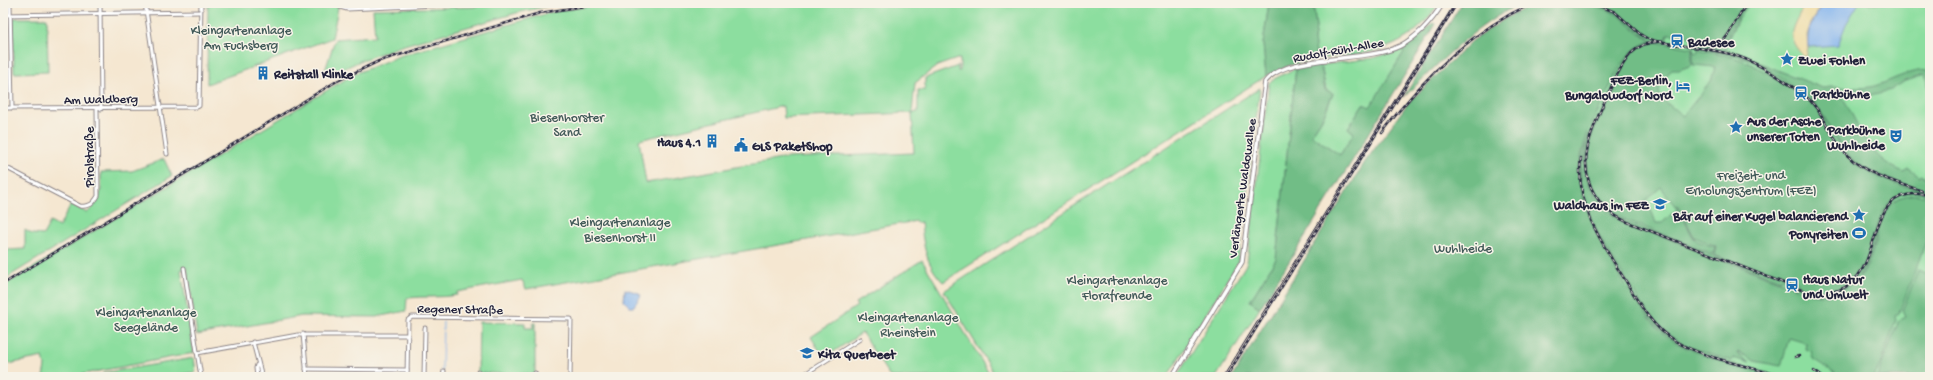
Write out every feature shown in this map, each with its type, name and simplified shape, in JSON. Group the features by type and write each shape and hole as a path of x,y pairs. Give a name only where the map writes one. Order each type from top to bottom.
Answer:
{"street":[{"path":"10,3 9,15 12,108"},
{"name":"Pirolstraße","path":"3,166 80,206 90,206 94,204 98,196 100,3"},
{"path":"145,3 167,154"},
{"path":"3,15 200,12 201,3"},
{"path":"340,5 347,9 479,3"},
{"name":"Rudolf-Rühl-Allee","path":"1267,79 1298,64 1371,55 1399,46 1423,29 1443,3"},
{"name":"Am Waldberg","path":"3,108 99,109 199,106 200,12"},
{"name":"Verlängerte Waldowallee","path":"1172,377 1242,262 1263,89 1267,79"},
{"path":"184,268 201,377"},
{"name":"Regener Straße","path":"407,377 408,320 412,317 571,319 570,377"},
{"path":"424,377 425,328"},
{"path":"197,353 303,334 408,336"},
{"path":"303,334 307,377"},
{"path":"800,377 860,339"},
{"path":"253,342 262,377"},
{"path":"257,377 256,368 258,365"},
{"path":"306,369 407,370"},
{"path":"443,377 444,371"},
{"path":"478,372 479,377"}],"green space":[{"name":"Kleingartenanlage Am Fuchsberg","path":"208,3 339,3 332,38 207,84"},
{"path":"481,3 563,3 520,12 401,46 362,60 335,73 324,74 335,39 375,36 373,9 474,7 480,5"},
{"path":"681,3 1269,3 1263,44 1266,76 943,282 929,262 924,247 921,222 916,223 916,221 526,289 522,280 457,292 457,295 407,298 406,311 376,317 302,316 197,335 187,268 181,270 194,353 68,377 43,377 45,366 43,357 3,365 3,286 354,74 399,56 556,11 591,6","holes":["960,59 960,71 958,71 958,66 925,78 925,90 918,90 918,112 912,113 915,83 937,66","783,106 784,118 912,113 914,153 787,158 646,183 639,140"]},
{"path":"1269,3 1313,3 1316,27 1314,40 1317,60 1291,65 1266,76 1263,44"},
{"path":"1313,3 1439,3 1427,20 1414,32 1401,41 1386,48 1354,55 1317,59 1314,40 1316,27"},
{"path":"1462,3 1522,3 1489,22 1474,33 1444,58 1403,98"},
{"name":"Wuhlheide","path":"1535,3 1568,3 1600,7 1624,19 1644,37 1654,41 1636,48 1618,70 1592,124 1580,161 1579,171 1581,190 1589,213 1599,238 1629,290 1660,330 1675,342 1713,358 1782,377 1232,377 1365,162 1408,103 1472,41 1506,18"},
{"name":"Freizeit- und Erholungszentrum (FEZ)","path":"1569,3 1930,3 1930,377 1659,377 1570,200"},
{"path":"1595,3 1750,3 1738,19 1725,45 1727,50 1823,88 1870,87 1907,74 1930,71 1930,88 1928,88 1925,75 1905,81 1891,90 1870,95 1851,91 1850,95 1845,93 1843,98 1874,151 1892,166 1904,172 1909,169 1920,177 1921,175 1930,179 1930,193 1870,171 1849,157 1837,141 1815,104 1809,99 1816,101 1771,72 1755,62 1743,57 1706,49 1718,46 1727,38 1738,16 1735,18 1725,37 1721,41 1712,46 1700,47 1692,46 1693,39 1686,35 1668,34 1666,41 1645,36 1618,13"},
{"path":"13,18 47,18 48,72 14,73"},
{"path":"1432,23 1436,24 1260,308 1250,301 1276,259 1296,68 1321,65 1325,90 1333,93 1323,117 1311,135 1340,155 1354,133 1348,128 1363,104 1370,107 1404,52 1401,49 1417,38"},
{"path":"1656,42 1692,48 1692,65 1679,70 1672,70 1660,81 1659,97 1683,116 1711,81 1715,67 1693,65 1693,48 1694,52 1697,53 1698,49 1724,54 1745,61 1764,71 1809,100 1825,119 1840,146 1856,164 1880,178 1925,193 1908,193 1895,197 1887,206 1881,217 1869,258 1863,270 1852,281 1840,289 1830,292 1811,293 1797,285 1798,282 1789,278 1788,281 1781,278 1780,280 1714,255 1716,246 1694,237 1678,205 1675,206 1661,187 1644,202 1652,212 1656,223 1662,223 1677,209 1675,207 1677,206 1693,237 1697,241 1715,247 1713,254 1623,219 1606,206 1599,198 1593,190 1587,170 1586,159 1592,135 1625,62 1637,49 1646,44"},
{"path":"1401,49 1404,52 1370,108 1363,104 1348,128 1354,133 1340,155 1311,135 1323,117 1333,94 1326,90 1321,65 1373,58"},
{"path":"1296,68 1276,259 1250,301 1260,308 1216,377 1183,377 1177,374 1247,263 1269,83"},
{"name":"Kleingartenanlage Florafreunde","path":"1260,88 1238,262 1167,377 996,377 944,291 1077,204"},
{"path":"1590,134 1586,148 1586,174 1596,198 1604,208 1614,216 1627,223 1810,293 1828,296 1828,294 1846,287 1856,280 1867,266 1879,226 1890,205 1899,198 1912,195 1930,196 1930,231 1899,313 1895,315 1896,320 1880,365 1873,377 1832,377 1835,373 1813,359 1811,351 1805,349 1806,343 1789,338 1781,366 1754,361 1738,352 1737,354 1750,363 1733,358 1732,361 1682,344 1667,334 1651,318 1642,305 1606,248 1592,221 1583,193 1581,172 1582,156"},
{"path":"164,159 172,176 3,280 3,259 6,259 6,250 25,249 25,230 32,234 43,235 50,222 59,227 71,204 87,213 96,203 100,195 101,172 132,171"},
{"name":"Kleingartenanlage Rheinstein","path":"922,260 991,377 890,377 862,333 824,358 811,337 857,306 855,303"},
{"path":"1918,270 1930,275 1930,377 1877,377 1899,320 1905,317 1902,311"},
{"path":"479,322 525,323 525,328 533,328 533,323 535,323 535,374 478,373"},
{"path":"194,358 196,372 177,375 177,377 103,377 103,373"}],"sand":[{"path":"1805,3 1824,3 1812,20 1807,35 1808,47 1806,59 1794,44 1792,38 1794,26"}],"water":[{"path":"1824,3 1859,3 1846,24 1838,45 1808,47 1808,34 1810,28 1814,18"},
{"path":"625,289 639,293 641,296 633,307 630,307 624,301"}],"waterway":[{"path":"442,372 443,322"}],"tram line":[{"path":"1223,377 1455,3"}],"railway":[{"path":"3,284 337,81 379,61 540,13 591,5 634,3"},
{"path":"1226,377 1457,3"},
{"path":"1382,133 1413,94 1449,58 1489,27 1533,3"},
{"path":"1593,3 1615,12 1648,39 1737,56 1746,59 1772,73 1810,100 1820,113 1836,141 1849,157 1878,176 1922,191"},
{"path":"1707,48 1715,46 1727,37 1748,3"},
{"path":"1613,83 1626,59 1638,48 1646,44 1665,42"},
{"path":"1615,78 1596,121 1587,150 1586,165 1588,180 1595,195 1604,207 1625,221 1804,291 1813,293 1831,292 1839,290 1855,280 1865,265 1883,214 1893,202 1908,195 1930,195"},
{"path":"1581,158 1580,175 1582,192 1586,208 1600,240 1642,308 1660,330 1675,341 1699,352 1784,377"},
{"path":"1795,357 1799,356"},
{"path":"1814,371 1820,375"}],"place":[{"name":"Badesee","path":"1677,41"},
{"name":"Zwei Fohlen","path":"1787,59"},
{"name":"Reitstall Klinke","path":"263,73"},
{"name":"FEZ-Berlin, Bungalowdorf Nord","path":"1683,86"},
{"name":"Parkbühne","path":"1801,93"},
{"name":"Aus der Asche unserer Toten","path":"1736,127"},
{"name":"Parkbühne Wuhlheide","path":"1896,136"},
{"name":"Haus 4.1","path":"712,141"},
{"name":"GLS PaketShop","path":"741,145"},
{"name":"Waldhaus im FEZ","path":"1660,204"},
{"name":"Bär auf einer Kugel balancierend","path":"1859,215"},
{"name":"Ponyreiten","path":"1859,233"},
{"name":"Haus Natur und Umwelt","path":"1792,285"},
{"name":"Kita Querbeet","path":"807,353"}],"park label":[{"name":"Biesenhorster Sand","path":"567,124"},
{"name":"Kleingartenanlage Biesenhorst II","path":"620,228"},
{"name":"Kleingartenanlage Seegelände","path":"146,318"}]}
